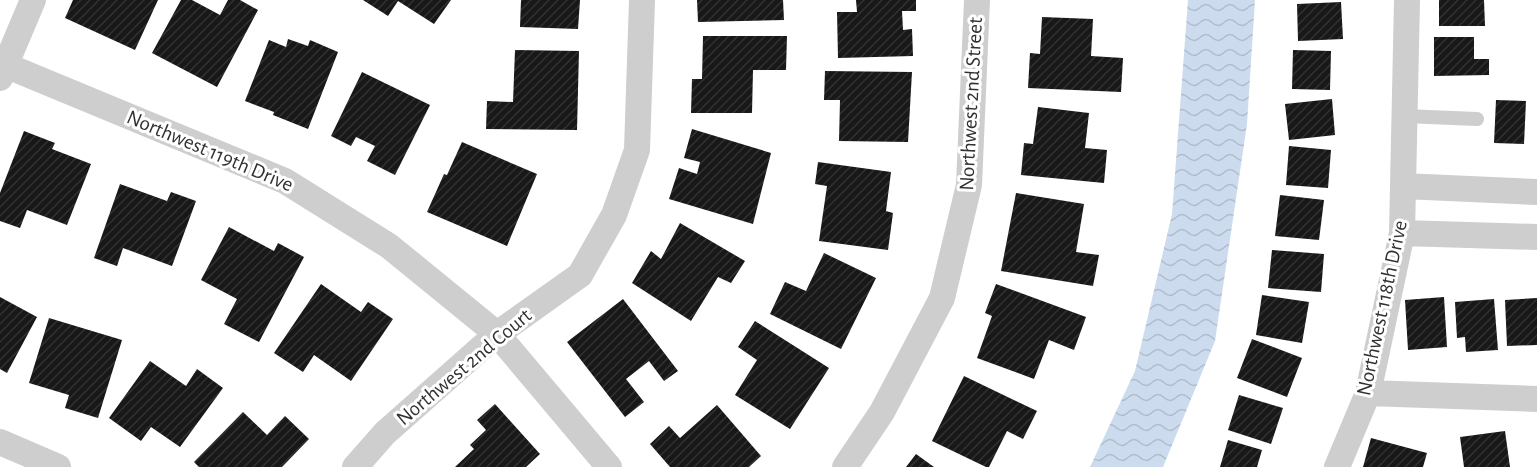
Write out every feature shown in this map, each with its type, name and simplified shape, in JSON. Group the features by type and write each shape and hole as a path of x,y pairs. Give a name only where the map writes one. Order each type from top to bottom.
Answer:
{"street":[{"path":"2,69 33,0"},
{"name":"Northwest 2nd Court","path":"355,467 385,433 497,334 580,275 614,215 637,150 642,0"},
{"name":"Northwest 2nd Street","path":"845,467 882,412 942,297 969,185 977,0"},
{"name":"Northwest 118th Drive","path":"1337,467 1368,393 1402,233 1407,0"},
{"name":"Northwest 119th Drive","path":"2,69 285,180 389,246 497,334 609,467"},
{"path":"1403,186 1537,192"},
{"path":"1402,233 1537,237"},
{"path":"1368,393 1537,399"},
{"path":"0,442 58,467"}],"lane":[{"path":"1404,116 1477,119"}],"water":[{"path":"1188,0 1255,0 1247,124 1215,341 1163,467 1090,467 1135,371 1172,214"}],"building":[{"path":"73,0 158,0 135,50 65,18"},
{"path":"181,0 192,0 220,15 228,0 240,0 258,10 217,87 152,53"},
{"path":"363,0 451,0 434,24 398,1 388,16"},
{"path":"521,0 580,0 578,29 520,27"},
{"path":"697,0 783,0 784,20 698,22"},
{"path":"856,0 916,0 916,11 902,11 903,30 912,29 913,56 838,58 837,12 857,12"},
{"path":"1439,0 1484,0 1485,26 1439,26"},
{"path":"1341,2 1343,39 1298,41 1297,4"},
{"path":"1042,17 1093,19 1091,56 1123,58 1121,92 1028,88 1030,53 1040,54"},
{"path":"703,36 787,36 786,70 753,70 752,113 691,113 692,79 702,79"},
{"path":"1434,37 1474,37 1474,59 1489,59 1489,75 1434,76"},
{"path":"288,39 308,46 310,40 338,52 308,129 245,101 269,40 286,47"},
{"path":"515,50 579,51 577,130 486,129 487,101 513,102"},
{"path":"1293,50 1331,51 1330,90 1292,89"},
{"path":"825,71 912,72 908,142 839,141 840,100 824,100"},
{"path":"362,72 430,105 395,175 367,161 375,146 356,137 351,146 331,136"},
{"path":"1332,99 1335,135 1289,140 1285,104"},
{"path":"1496,100 1526,101 1524,144 1494,143"},
{"path":"1038,107 1089,113 1085,148 1107,150 1104,183 1021,175 1024,143 1033,144"},
{"path":"692,129 771,153 753,224 669,199 679,168 697,174 700,162 684,158"},
{"path":"24,131 55,143 52,149 91,164 67,225 27,210 20,228 0,221 0,193"},
{"path":"462,142 537,174 507,246 427,212"},
{"path":"1289,146 1331,150 1328,188 1286,185"},
{"path":"818,162 891,172 886,211 893,213 888,250 819,241 827,186 815,184"},
{"path":"120,184 167,201 171,192 196,201 172,266 123,248 117,266 94,258"},
{"path":"1016,193 1084,204 1076,252 1099,255 1093,286 1001,271"},
{"path":"1280,195 1324,200 1319,240 1275,236"},
{"path":"680,223 745,261 731,283 718,277 691,321 632,283 651,251 661,259"},
{"path":"229,227 274,251 278,243 304,257 259,342 224,324 237,299 201,280"},
{"path":"1272,250 1324,254 1321,292 1268,288"},
{"path":"824,253 876,278 841,349 770,314 785,282 806,291"},
{"path":"321,284 361,312 368,302 393,319 351,381 314,355 303,372 274,353"},
{"path":"996,284 1086,317 1074,350 1049,340 1034,379 977,358 992,316 985,313"},
{"path":"1262,295 1309,302 1302,343 1256,335"},
{"path":"0,297 37,317 7,373 0,369"},
{"path":"1444,297 1447,347 1408,350 1405,300"},
{"path":"1537,298 1537,345 1507,346 1505,300"},
{"path":"623,299 678,371 664,381 649,361 626,379 644,402 625,417 567,342"},
{"path":"1494,299 1498,350 1466,352 1465,337 1457,338 1455,302"},
{"path":"49,318 122,340 98,418 65,408 69,395 29,383"},
{"path":"755,321 829,368 790,429 735,395 757,360 738,347"},
{"path":"1252,339 1302,358 1287,397 1237,378"},
{"path":"150,361 186,386 197,369 223,388 180,447 151,427 141,441 109,418"},
{"path":"964,376 1037,411 1023,439 1007,431 989,467 932,441"},
{"path":"1239,395 1283,408 1271,444 1228,430"},
{"path":"495,404 540,454 526,467 455,467 474,449 470,445 486,430 477,420"},
{"path":"717,405 761,456 749,467 670,467 650,444 669,426 680,438"},
{"path":"243,412 267,435 285,416 309,439 282,467 199,467 194,462"},
{"path":"1505,431 1510,467 1464,467 1460,437"},
{"path":"1371,438 1427,453 1423,467 1363,467"},
{"path":"1228,440 1262,450 1257,467 1220,467"},
{"path":"916,454 934,467 906,467"}]}
